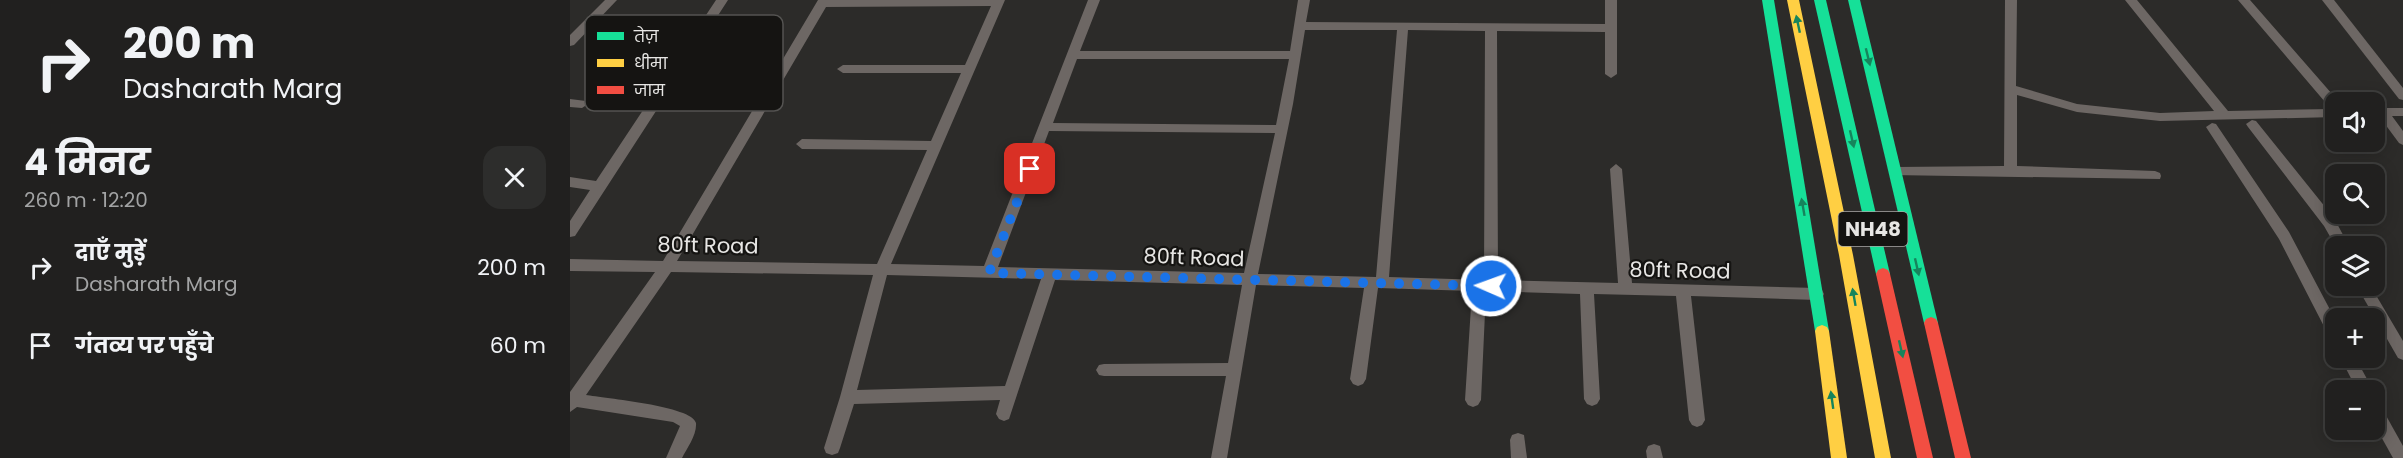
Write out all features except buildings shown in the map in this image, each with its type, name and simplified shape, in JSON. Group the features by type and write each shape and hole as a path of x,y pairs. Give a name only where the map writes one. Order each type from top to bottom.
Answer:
{"main road":[{"path":"1768,0 1817,294 1839,458"},
{"name":"NH48","path":"1792,0 1846,255 1883,458"},
{"name":"NH48","path":"1820,0 1925,458"},
{"path":"1854,0 1963,458"}],"street":[{"path":"596,15 611,0"},
{"path":"712,15 722,0"},
{"path":"989,273 1094,0"},
{"path":"1219,458 1250,279 1282,129 1304,0"},
{"path":"1611,0 1611,74"},
{"path":"2010,171 2011,0"},
{"path":"2131,0 2224,115"},
{"path":"2244,0 2325,92"},
{"path":"2328,0 2403,96"},
{"path":"783,70 823,2 998,1 881,270 848,397 832,448"},
{"path":"1301,26 1611,28 1611,26"},
{"path":"1358,379 1377,283 1403,26"},
{"path":"1473,400 1485,286 1491,26"},
{"path":"570,42 585,27"},
{"path":"1074,55 1296,55"},
{"path":"843,69 968,69"},
{"path":"2011,89 2077,108 2160,117 2325,113"},
{"path":"570,232 650,111"},
{"path":"674,458 687,432 688,423 676,416 572,402 667,266 759,111"},
{"path":"2385,112 2403,112"},
{"path":"2385,120 2403,140"},
{"path":"2252,124 2329,222 2337,236"},
{"path":"1046,127 1282,129"},
{"path":"2212,127 2284,236 2325,315"},
{"path":"802,144 934,146"},
{"path":"1616,169 1626,290"},
{"path":"1896,172 2010,171 2155,176"},
{"path":"570,182 601,187"},
{"name":"80ft Road","path":"570,264 1817,294"},
{"path":"1004,414 1050,274"},
{"path":"1587,288 1592,399"},
{"path":"1683,291 1697,420"},
{"path":"2369,296 2403,354"},
{"path":"1104,370 1234,369"},
{"path":"848,397 1010,393"},
{"path":"2385,428 2401,458"},
{"path":"1518,441 1520,458"}],"traffic: fast":[{"path":"1768,0 1822,331"},
{"path":"1820,0 1883,274"},
{"path":"1854,0 1931,323"}],"traffic: slow":[{"path":"1793,0 1846,255 1883,458"},
{"path":"1822,331 1839,458"}],"traffic: jam":[{"path":"1883,274 1925,458"},
{"path":"1931,323 1963,458"}],"route":[{"path":"1030,169 989,273 1491,286"}]}
